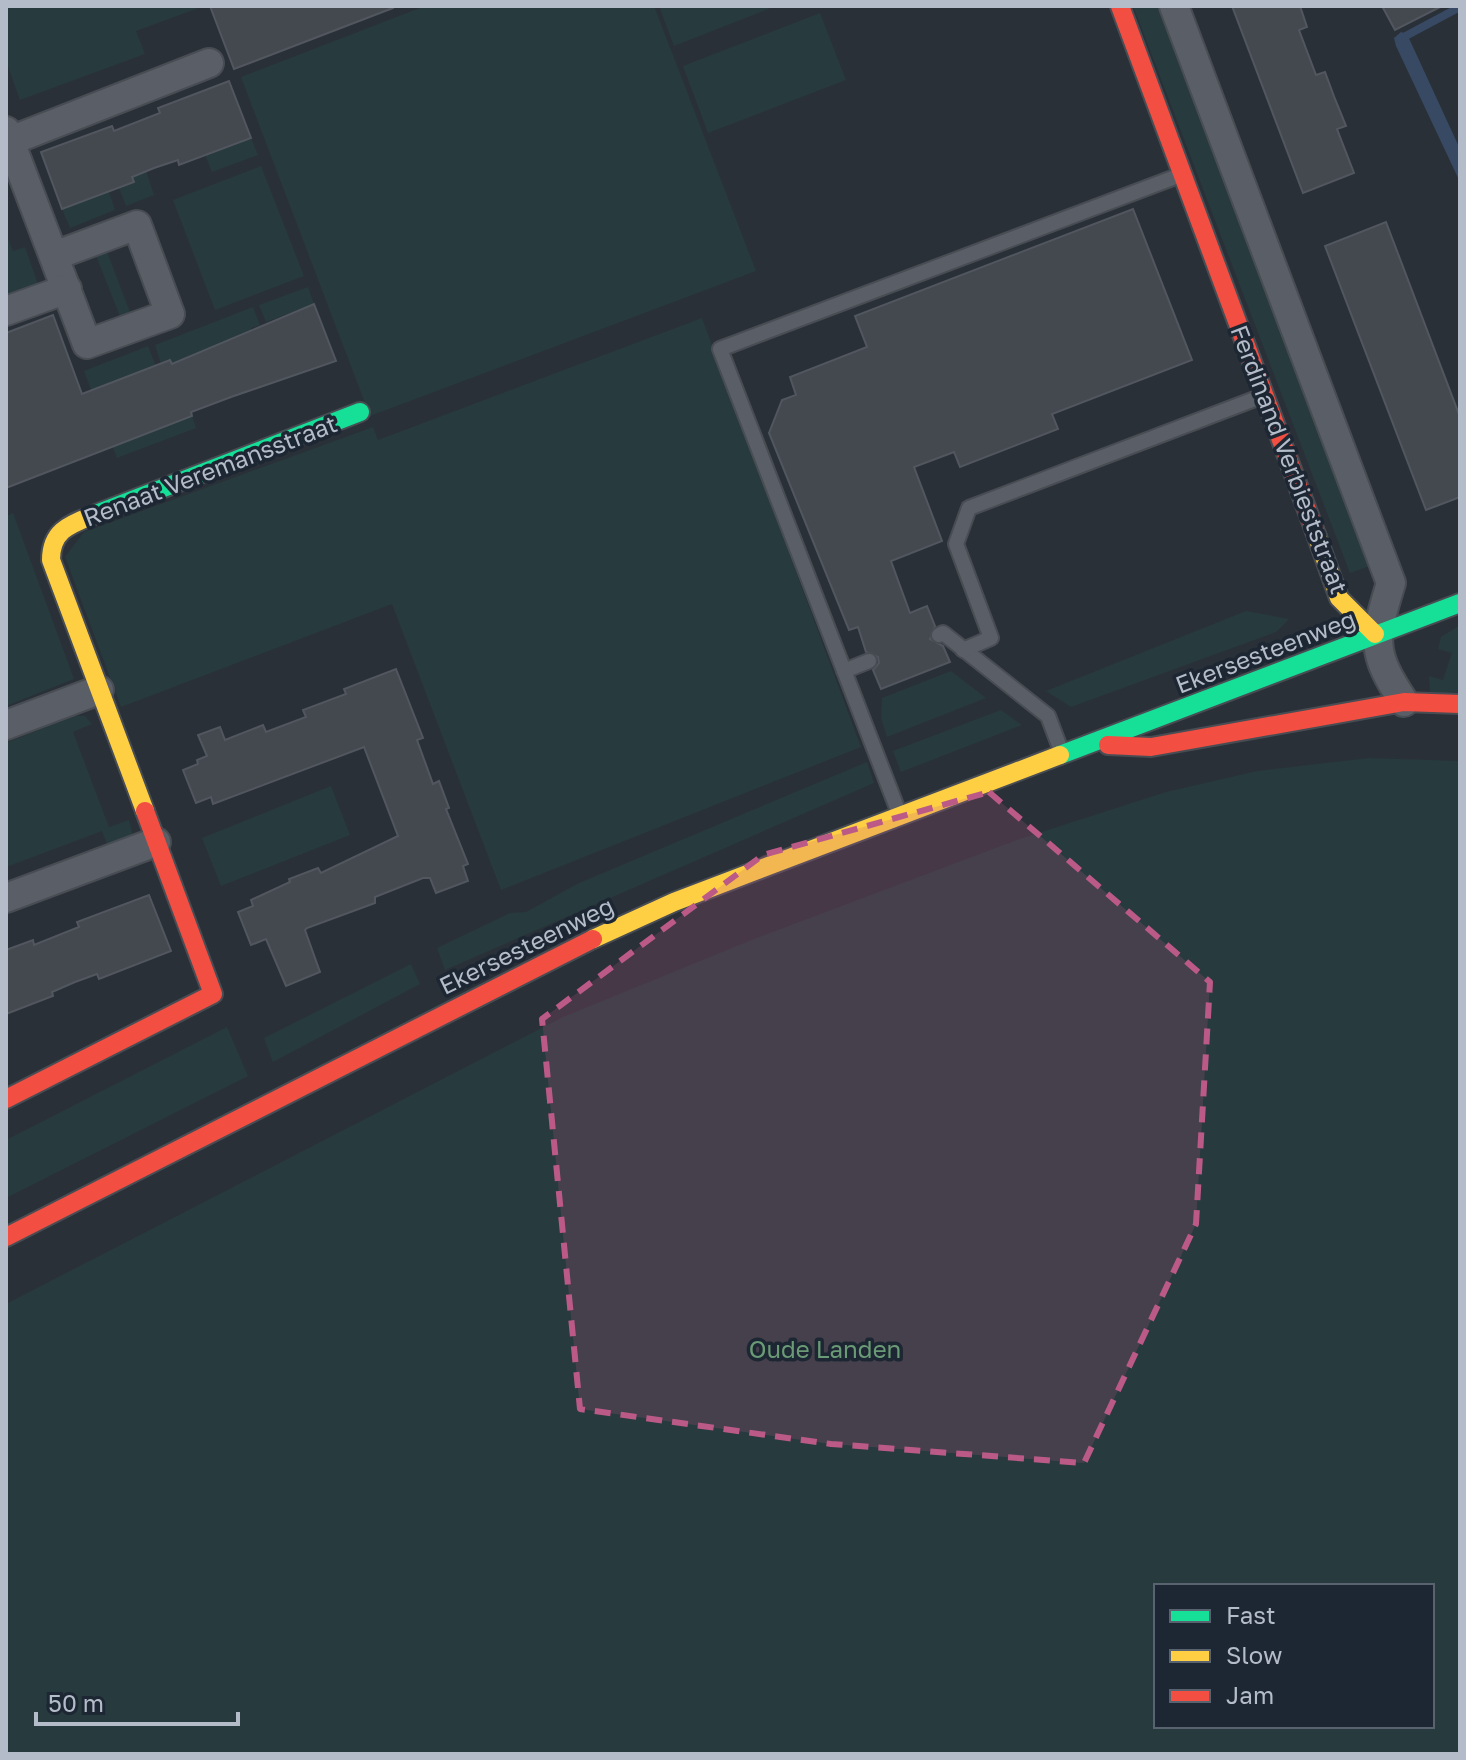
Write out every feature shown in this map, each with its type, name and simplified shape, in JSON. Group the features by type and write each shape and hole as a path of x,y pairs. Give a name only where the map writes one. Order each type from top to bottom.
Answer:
{"main road":[{"name":"Ferdinand Verbieststraat","path":"1120,6 1339,598 1375,634"},
{"name":"Renaat Veremansstraat","path":"6,1099 213,994 51,560 50,547 56,535 65,526 360,412"},
{"name":"Ekersesteenweg","path":"6,1237 552,957 674,902 1460,603"},
{"name":"Ekersesteenweg","path":"1088,744 1151,747 1404,702 1460,704"}],"street":[{"name":"Ferdinand Verbieststraat","path":"1174,6 1391,583 1375,634"},
{"path":"54,256 137,225 170,314 87,344 8,136 209,63"},
{"path":"6,311 67,289"},
{"path":"1375,634 1384,672 1404,702"},
{"path":"6,725 99,690"},
{"path":"6,898 156,842"}],"lane":[{"path":"899,814 720,349 1183,174"},
{"path":"963,650 991,638 956,544 969,508 1264,395"},
{"path":"939,635 943,633 1048,716 1062,753"},
{"path":"844,671 869,661"}],"highlighted area":[{"path":"989,792 1210,982 1196,1224 1084,1463 831,1444 580,1409 542,1019 763,855"}],"green space":[{"path":"6,6 204,6 136,31 145,54 20,100 6,61"},
{"path":"425,6 654,6 756,271 370,416 241,77"},
{"path":"659,6 776,6 674,46"},
{"path":"1133,6 1157,6 1373,565 1350,573"},
{"path":"820,13 846,80 708,133 683,66"},
{"path":"251,138 258,155 212,172 205,155"},
{"path":"261,166 304,276 215,310 173,200"},
{"path":"146,171 154,195 126,206 119,188 134,182 132,176"},
{"path":"109,192 115,210 70,228 62,209"},
{"path":"6,233 13,251 25,247 38,284 6,295"},
{"path":"106,249 131,315 121,319 95,253"},
{"path":"308,287 314,304 266,322 259,305"},
{"path":"253,307 260,325 251,328 252,332 172,364 161,364 155,345"},
{"path":"702,318 861,747 501,890 392,604 121,707 65,557 84,532 373,427 378,440"},
{"path":"148,346 156,366 107,385 129,441 192,416 196,428 117,458 84,371"},
{"path":"13,513 74,679 6,706 6,516"},
{"path":"1246,611 1289,619 1276,632 1071,707 1046,691"},
{"path":"1460,625 1460,692 1430,694 1429,676 1443,680 1452,653 1438,649 1441,637"},
{"path":"951,671 986,698 887,737 881,718 882,698"},
{"path":"1001,710 1022,725 901,772 893,751"},
{"path":"74,716 85,716 92,724 73,732 109,827 129,820 133,836 109,849 102,831 6,867 6,743"},
{"name":"Oude Landen","path":"1369,758 1460,761 1460,1754 6,1754 6,1304 563,1017 754,939 1014,841 1166,792 1257,771"},
{"path":"867,762 874,783 445,970 437,948 510,913 526,912 579,883"},
{"path":"331,786 350,835 221,886 202,838"},
{"path":"411,964 420,984 273,1062 264,1038"},
{"path":"227,1027 248,1076 6,1198 6,1140"}],"water":[{"path":"1401,32 1407,34 1460,149 1460,182 1396,46 1394,38"}],"building":[{"path":"210,6 393,6 393,8 234,69"},
{"path":"1232,6 1300,6 1307,27 1299,30 1316,75 1325,72 1346,126 1337,129 1354,173 1303,193"},
{"path":"1382,6 1442,6 1395,30"},
{"path":"229,81 251,138 179,165 178,160 154,168 132,177 134,182 62,209 41,152 112,126 114,131 160,113 158,108"},
{"path":"1133,209 1192,360 1052,414 1058,429 960,467 954,452 914,467 942,541 891,561 910,613 927,606 935,626 930,639 943,646 950,662 881,689 873,670 879,663 878,657 866,652 858,627 849,630 769,433 782,400 796,395 790,377 867,347 855,316"},
{"path":"1386,222 1460,417 1460,497 1426,510 1325,246"},
{"path":"314,304 336,361 191,412 192,416 6,488 6,333 53,315 82,394 170,360 172,364"},
{"path":"396,669 423,738 417,740 433,784 439,781 449,808 446,809 468,864 463,866 468,881 436,893 430,878 423,878 375,897 375,903 307,928 305,930 320,972 286,986 266,939 251,945 238,912 253,906 251,900 290,882 289,879 318,868 321,873 398,836 364,747 213,804 211,797 196,803 183,770 207,756 198,735 220,727 225,740 263,725 266,732 306,717 303,710 346,694 344,689"},
{"path":"149,895 171,951 99,979 97,974 75,982 52,992 53,996 6,1014 6,950 33,940 34,945 79,927 77,922"}],"waterway":[{"path":"1400,39 1460,7"}],"traffic: fast":[{"path":"91,516 360,412"},
{"path":"1060,755 1460,603"}],"traffic: slow":[{"path":"91,516 62,531 54,543 51,560 145,811"},
{"path":"1317,537 1339,598 1375,634"},
{"path":"593,939 674,902 1060,755"}],"traffic: jam":[{"path":"1120,6 1317,537"},
{"path":"1108,745 1151,747 1404,702 1460,704"},
{"path":"6,1099 213,994 145,811"},
{"path":"6,1237 593,939"}]}
